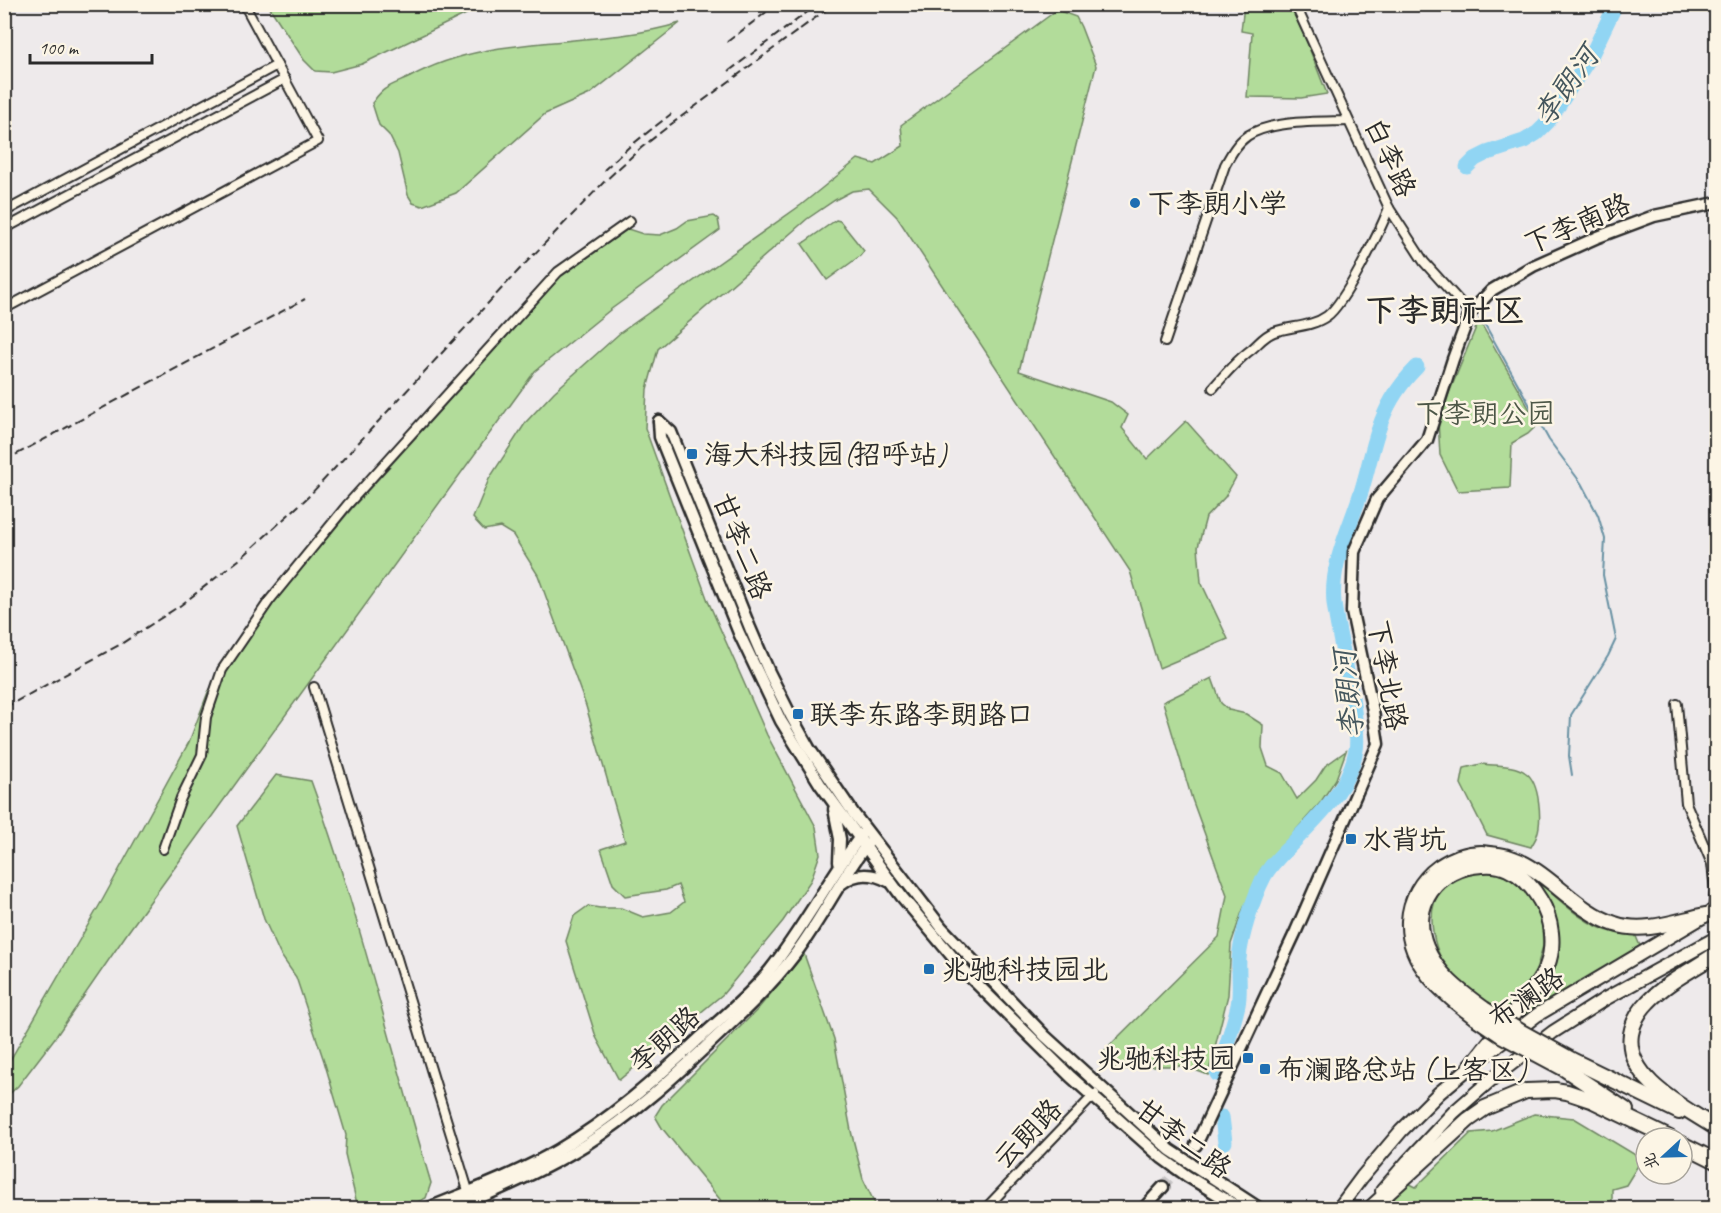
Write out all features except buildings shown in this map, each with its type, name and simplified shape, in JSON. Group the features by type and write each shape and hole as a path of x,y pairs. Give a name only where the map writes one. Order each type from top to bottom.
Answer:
{"highway":[{"path":"1650,1126 1522,1033 1480,1014 1434,983 1416,954 1411,941 1409,924 1411,905 1420,886 1431,872 1447,862 1470,853 1507,856 1539,873 1598,918 1617,925 1636,928 1655,926 1711,912"},
{"path":"1470,1067 1537,984 1547,966 1550,946 1551,927 1544,907 1534,890 1520,876 1508,869 1491,864 1473,865 1455,871 1439,881 1430,892 1423,908 1421,928 1426,947 1436,966 1480,1014"},
{"path":"1716,954 1648,1002 1638,1014 1630,1039 1634,1062 1649,1080 1661,1092 1716,1128"},
{"path":"1566,1063 1716,1128"},
{"path":"1370,1209 1468,1120 1485,1108 1526,1091 1567,1092 1591,1100 1647,1126"},
{"path":"1694,1150 1716,1161"}],"main road":[{"name":"下李南路","path":"1470,313 1492,290 1544,261 1654,216 1716,203"},
{"name":"下李北路","path":"1196,1145 1296,931 1378,744 1374,711 1352,612 1354,552 1377,499 1427,440 1470,313"},
{"name":"甘李二路","path":"1240,1209 1162,1158 1097,1092 969,958 924,905 865,838 828,795 781,721 739,633 660,437 659,422 671,432 750,628 791,716 828,778 865,838 892,883 967,974 1037,1044 1097,1092 1170,1150 1259,1209"},
{"path":"828,795 836,816 840,839 836,870"},
{"name":"李朗路","path":"429,1209 513,1184 558,1161 613,1126 648,1098 750,1006 775,980 797,951 837,888 865,838"},
{"name":"李朗路","path":"454,1209 470,1197 581,1136 641,1091 768,973 789,945 836,870 865,838"},
{"path":"837,888 844,881 861,875 880,877 892,883"},
{"name":"布澜路","path":"1340,1208 1362,1177 1401,1131 1439,1093 1470,1067 1537,1015 1711,912"},
{"name":"布澜路","path":"1370,1209 1408,1161 1454,1112 1502,1071 1553,1032 1591,1008 1716,938"},
{"path":"1144,1209 1163,1187"}],"street":[{"path":"4,309 318,141 244,4"},
{"name":"白李路","path":"1295,4 1389,208 1424,262 1470,313"},
{"path":"4,212 277,65"},
{"path":"4,229 285,80"},
{"path":"1165,342 1225,165 1234,149 1246,136 1260,129 1348,121"},
{"path":"1213,388 1237,361 1272,332 1319,321 1329,316 1345,293 1389,208"},
{"path":"163,849 181,798 202,755 206,717 222,670 269,601 348,504 558,272 630,221"},
{"path":"314,687 470,1197"},
{"path":"1677,704 1686,802 1714,866 1715,890 1711,912"},
{"name":"云朗路","path":"986,1209 1097,1092"}],"green space":[{"path":"268,5 485,5 362,64 331,72 315,71 304,60"},
{"path":"1244,5 1290,5 1327,94 1301,98 1247,97 1252,33 1241,31"},
{"path":"1057,10 1076,17 1096,66 1019,371 1111,402 1128,415 1122,428 1147,459 1186,421 1236,477 1225,497 1206,517 1198,547 1201,582 1228,639 1159,668 1130,571 897,217 869,189 852,191 807,219 658,349 647,389 645,428 708,601 767,735 816,827 820,854 811,880 783,921 723,994 619,1080 596,1037 566,941 574,916 588,906 621,908 643,917 671,912 684,902 678,885 666,890 625,896 613,884 601,849 625,841 586,706 538,575 513,535 500,527 484,530 473,518 489,479 526,422 554,392 620,333 801,205 858,159 875,164 903,146 901,125"},
{"path":"680,23 590,94 545,114 456,193 422,206 413,203 408,195 398,153 389,135 379,125 372,103 385,89 442,63 475,53 508,47 612,36"},
{"path":"714,216 718,219 720,230 610,310 535,371 128,932 57,1035 18,1086 5,1098 5,1066 103,899 189,742 208,692 280,594 353,507 560,277 628,229 643,234 660,235 687,221"},
{"path":"836,220 840,221 864,251 827,280 802,244"},
{"name":"下李朗公园","path":"1479,320 1538,424 1528,434 1512,443 1510,488 1458,491 1440,455 1438,420"},
{"path":"1212,678 1221,703 1229,710 1246,714 1263,725 1262,748 1268,766 1282,773 1297,799 1316,780 1325,766 1346,751 1336,779 1320,803 1261,869 1242,912 1231,944 1228,995 1208,1075 1184,1066 1151,1066 1117,1070 1102,1053 1219,937 1227,895 1192,799 1163,702"},
{"path":"1481,764 1516,768 1531,778 1539,802 1539,828 1531,847 1487,835 1461,784 1464,768"},
{"path":"276,775 311,781 360,931 431,1183 426,1198 405,1208 358,1208 345,1154 346,1135 324,1061 296,977 280,954 264,919 237,826"},
{"path":"1518,868 1527,872 1569,908 1592,924 1618,934 1635,934 1640,946 1521,1019 1537,996 1548,972 1553,921"},
{"path":"1469,871 1490,872 1508,877 1521,887 1535,905 1542,925 1543,946 1535,974 1524,994 1502,1012 1476,996 1453,976 1446,968 1433,934 1433,909 1436,898 1448,884"},
{"path":"804,954 834,1039 851,1131 863,1179 877,1208 727,1208 662,1128 655,1116 662,1105 757,1010"},
{"path":"1534,1114 1574,1118 1634,1154 1634,1172 1626,1185 1612,1189 1612,1208 1383,1208 1408,1183 1416,1187 1471,1133 1492,1131"}],"waterway":[{"name":"李朗河","path":"1467,167 1475,159 1487,153 1524,141 1548,122 1591,56 1616,4"},
{"path":"1483,321 1549,440 1581,483 1598,515 1605,539 1603,575 1616,639 1571,715 1569,756 1572,775"},
{"name":"李朗河","path":"1217,1074 1238,1005 1242,939 1260,886 1272,864 1339,791 1352,764 1357,746 1356,731 1351,689 1334,603 1335,574 1342,545 1386,409 1397,390 1417,367"},
{"name":"李朗河","path":"1222,1117 1225,1142"}],"tunnel":[{"path":"1163,1187 1196,1145"}],"railway":[{"path":"727,42 777,4"},
{"path":"729,71 818,4"},
{"path":"4,708 121,644 181,605 240,559 308,497 605,181 670,125 834,4"},
{"path":"604,170 671,114"},
{"path":"4,461 305,299"}],"place":[{"name":"下李朗小学","path":"1135,203"},
{"name":"海大科技园(招呼站)","path":"692,454"},
{"name":"联李东路李朗路口","path":"798,714"},
{"name":"水背坑","path":"1351,839"},
{"name":"兆驰科技园北","path":"929,969"},
{"name":"兆驰科技园","path":"1248,1058"},
{"name":"布澜路总站 (上客区)","path":"1265,1069"}],"district":[{"name":"下李朗社区","path":"1445,310"}]}
